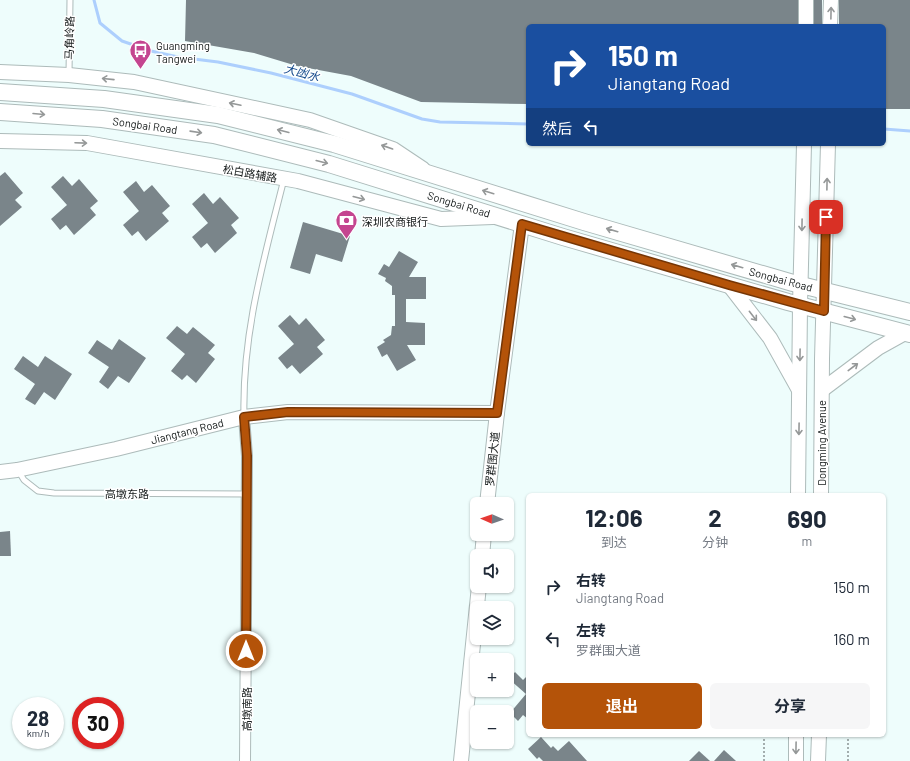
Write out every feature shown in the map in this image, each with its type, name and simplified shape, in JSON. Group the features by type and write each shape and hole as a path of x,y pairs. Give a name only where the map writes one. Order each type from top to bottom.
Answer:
{"main road":[{"path":"806,0 806,24"},
{"path":"830,24 831,0"},
{"path":"0,72 69,75 134,82 310,120 393,148 432,175"},
{"name":"Songbai Road","path":"0,92 104,99 218,115 334,144 569,218 801,284 910,312"},
{"name":"Songbai Road","path":"0,112 102,119 214,135 329,164 498,217 729,285 908,334"},
{"name":"松白路辅路","path":"0,141 87,143 284,179 441,219 498,217"},
{"name":"Dongming Avenue","path":"798,493 800,305 804,146"},
{"name":"Dongming Avenue","path":"821,493 828,146"},
{"name":"罗群围大道","path":"488,497 497,413 522,224"},
{"path":"729,285 770,338 800,390"},
{"path":"822,390 878,348 908,334"},
{"name":"Jiangtang Road","path":"0,472 17,470 116,449 244,417 288,412 497,413"},
{"path":"461,761 478,593"},
{"path":"796,737 796,761"},
{"path":"818,761 819,737"}],"street":[{"name":"高墩南路","path":"244,417 247,456 245,761"}],"lane":[{"name":"马角岭路","path":"69,75 70,0"},
{"path":"244,417 243,388 246,353 256,288 284,179"},
{"name":"高墩东路","path":"17,470 24,480 38,490 54,493 247,494"}],"path":[{"path":"764,737 764,761"},
{"path":"848,737 848,761"}],"building":[{"path":"186,0 798,0 798,24 526,24 526,104 421,102 351,76 297,66 254,53 185,41"},
{"path":"814,0 822,0 822,24 814,24"},
{"path":"839,0 910,0 910,109 886,109 886,24 839,24"},
{"path":"5,172 23,193 15,200 22,207 0,226 0,176"},
{"path":"63,176 72,186 79,179 98,201 90,208 96,215 74,235 66,225 60,230 51,219 67,205 51,187"},
{"path":"136,181 144,192 152,185 170,206 162,213 169,221 146,241 138,231 132,236 123,225 139,211 123,192"},
{"path":"204,193 213,204 220,197 239,218 231,225 237,233 215,253 207,243 201,248 192,237 208,223 192,204"},
{"path":"303,222 350,236 342,262 316,254 310,274 290,268"},
{"path":"399,251 418,262 409,277 426,277 426,299 406,299 406,322 425,323 425,345 407,345 416,360 397,371 387,354 382,357 377,347 385,342 383,340 391,335 392,326 395,326 395,295 392,295 392,286 385,281 386,278 378,274 384,264 389,267"},
{"path":"290,315 299,325 306,318 325,340 317,347 323,354 300,374 292,365 287,369 278,358 294,344 278,326"},
{"path":"177,326 187,334 193,327 215,345 208,353 215,359 196,383 187,375 182,380 171,371 185,354 166,338"},
{"path":"119,339 146,358 129,383 118,376 108,389 99,382 109,367 88,353 97,340 112,350"},
{"path":"23,356 38,367 45,356 72,374 55,400 44,392 35,405 25,399 35,384 14,369"},
{"path":"10,531 11,556 0,556 0,532"},
{"path":"515,672 523,680 526,677 526,694 514,683"},
{"path":"526,694 526,717 523,715 518,721 514,717 514,708"},
{"path":"541,737 551,748 553,746 558,751 569,741 587,761 543,761 539,757 537,759 528,749"},
{"path":"724,750 736,761 714,761"},
{"path":"699,751 710,761 689,761"}],"waterway":[{"name":"大凼水","path":"94,0 100,23 122,41 151,51 178,57 218,62 271,73 352,94 422,119 440,122 526,124"},
{"name":"大凼水","path":"886,129 910,131"}],"place":[{"name":"Guangming Tangwei","path":"140,70"},
{"name":"深圳农商银行","path":"346,240"}],"route":[{"path":"246,651 247,456 244,417 288,412 497,413 522,224 788,302 824,311 826,217"}]}
